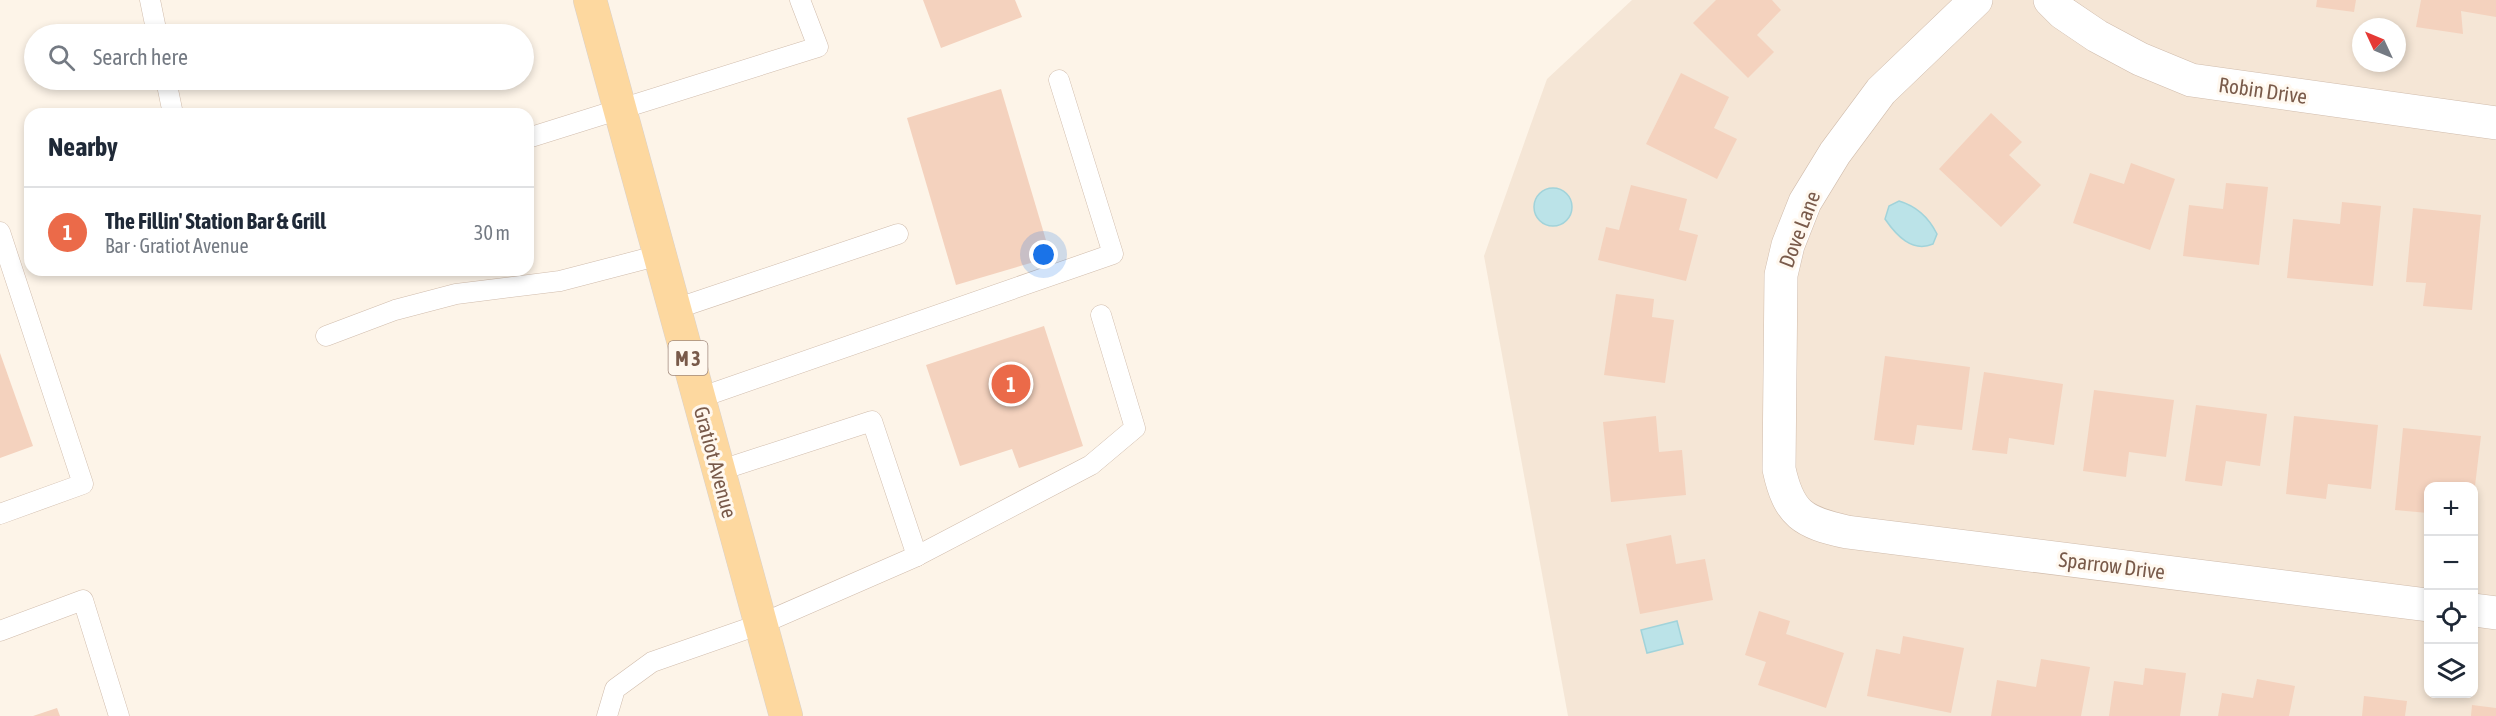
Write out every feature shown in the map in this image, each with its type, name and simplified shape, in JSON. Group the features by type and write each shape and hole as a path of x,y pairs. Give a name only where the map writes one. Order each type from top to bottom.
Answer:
{"main road":[{"name":"Gratiot Avenue","path":"590,0 786,716"}],"street":[{"name":"Dove Lane","path":"1798,514 1784,492 1779,469 1781,275 1788,245 1805,202 1835,153 1881,91 1976,0"},
{"name":"Robin Drive","path":"2050,0 2063,13 2097,36 2140,59 2191,80 2496,123"},
{"name":"Sparrow Drive","path":"1798,514 1817,525 1847,532 2424,604"},
{"path":"2478,611 2496,613"}],"lane":[{"path":"150,0 155,24"},
{"path":"534,136 818,48 800,0"},
{"path":"699,398 1113,254 1059,80"},
{"path":"168,90 172,108"},
{"path":"0,232 83,484 0,514"},
{"path":"675,309 898,234"},
{"path":"326,336 395,310 456,294 560,281 660,255"},
{"path":"607,716 615,689 652,662 760,624 917,556 1091,465 1135,428 1101,315"},
{"path":"718,471 872,421 917,556"},
{"path":"0,631 83,600 119,716"}],"shaded area":[{"path":"1632,0 2496,0 2496,716 1568,716 1484,256 1547,79"}],"water":[{"path":"1553,188 1560,189 1566,194 1571,200 1571,214 1566,220 1560,225 1553,226 1546,225 1540,220 1535,214 1534,207 1535,200 1540,194 1546,189"},
{"path":"1899,201 1916,209 1930,223 1937,234 1933,244 1918,246 1911,244 1889,225 1885,219 1889,206"},
{"path":"1677,621 1683,644 1647,653 1641,630"}],"building":[{"path":"923,0 1015,0 1022,17 941,48"},
{"path":"1716,0 1772,0 1781,10 1757,35 1774,52 1748,78 1693,23"},
{"path":"2317,0 2356,0 2354,12 2316,7"},
{"path":"2421,0 2496,0 2496,17 2461,11 2463,34 2416,27"},
{"path":"1681,73 1729,97 1714,128 1737,139 1717,179 1646,144"},
{"path":"1001,89 1051,257 956,285 907,118"},
{"path":"1991,113 2022,142 2009,155 2041,185 2001,227 1939,169"},
{"path":"2131,163 2175,179 2150,250 2073,223 2090,173 2124,184"},
{"path":"2226,183 2268,187 2259,265 2183,256 2189,205 2223,209"},
{"path":"1631,185 1687,199 1679,230 1698,235 1686,281 1598,260 1606,227 1619,230"},
{"path":"2342,202 2381,206 2373,286 2287,278 2293,219 2340,224"},
{"path":"2413,208 2481,215 2472,310 2423,306 2426,283 2406,282"},
{"path":"1616,294 1654,299 1652,317 1674,320 1665,383 1604,375"},
{"path":"1044,326 1083,446 1019,468 1012,449 960,466 926,365"},
{"path":"0,353 33,446 0,458"},
{"path":"1885,356 1970,367 1962,430 1917,425 1914,445 1874,440"},
{"path":"1984,372 2063,384 2054,445 2009,438 2007,454 1972,450"},
{"path":"2094,390 2174,400 2166,457 2129,452 2126,477 2083,471"},
{"path":"2196,405 2267,414 2260,466 2226,461 2222,486 2185,481"},
{"path":"1656,416 1659,452 1682,450 1686,495 1611,502 1603,422"},
{"path":"2294,416 2378,425 2371,489 2328,484 2326,499 2286,494"},
{"path":"2403,428 2481,436 2475,482 2424,482 2424,513 2395,510"},
{"path":"1671,535 1676,564 1705,559 1713,600 1640,614 1626,544"},
{"path":"1759,611 1790,621 1786,634 1844,653 1826,708 1758,685 1766,662 1745,655"},
{"path":"1903,636 1964,648 1951,713 1867,696 1876,649 1900,654"},
{"path":"2041,659 2090,667 2081,716 1991,716 1997,680 2036,687"},
{"path":"2145,668 2186,673 2180,716 2109,716 2114,681 2143,685"},
{"path":"2257,679 2295,686 2289,716 2218,716 2222,693 2253,698"},
{"path":"2364,696 2407,701 2405,716 2362,716"},
{"path":"2472,705 2496,708 2496,716 2471,716"},
{"path":"57,708 60,716 33,716"}],"place":[{"name":"The Fillin' Station Bar & Grill","path":"1011,384"}]}
